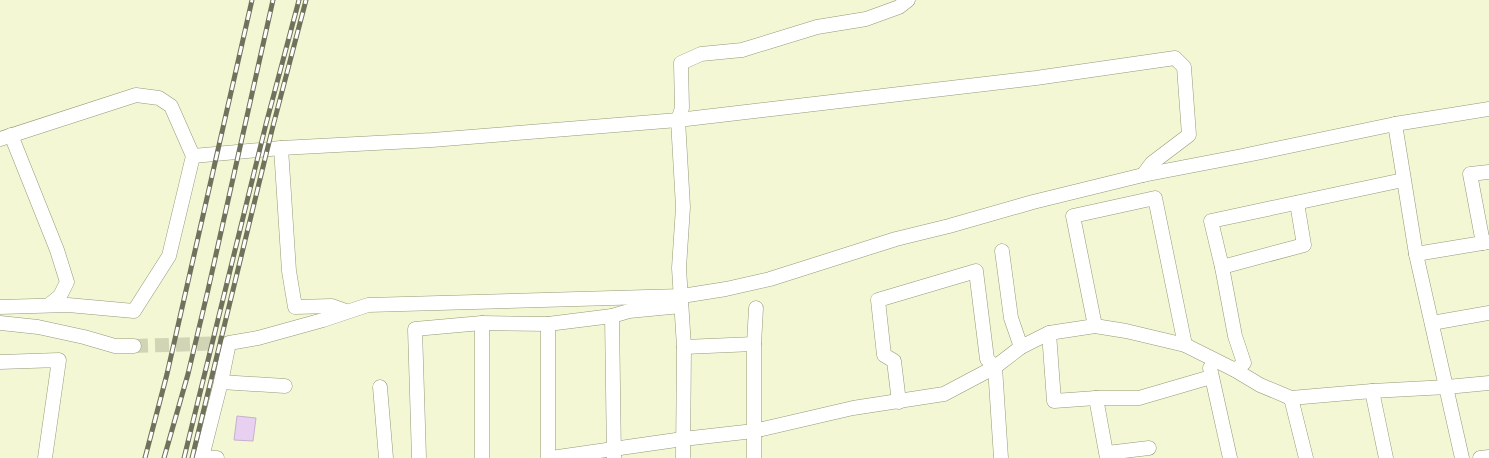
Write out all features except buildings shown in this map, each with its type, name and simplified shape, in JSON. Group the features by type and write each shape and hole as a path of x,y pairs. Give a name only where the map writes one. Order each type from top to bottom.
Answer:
{"street":[{"path":"683,458 684,347 679,268 682,207 678,120 682,108 681,63 701,54 742,50 817,27 866,19 899,7 908,0"},
{"path":"193,156 282,148 432,140 678,120 1026,79 1175,58 1184,67 1189,135 1152,163 1143,175"},
{"path":"0,307 49,306 68,305 134,311 169,256 193,156 171,106 159,98 136,95 6,137 57,250 66,282 60,296 49,306"},
{"path":"419,458 415,329 482,323 548,324 612,316 682,301 770,278 896,239 1143,175 1395,124 1489,109"},
{"path":"1395,124 1416,254 1462,458"},
{"path":"282,148 289,271 295,307 332,306 346,311"},
{"path":"1416,254 1486,242 1470,174 1489,172"},
{"path":"1235,370 1244,363 1235,336 1211,221 1403,180"},
{"path":"1095,326 1073,216 1155,198 1185,345"},
{"path":"1222,267 1304,245 1297,203"},
{"path":"1002,251 1011,318 1021,347"},
{"path":"899,402 894,361 884,355 878,300 976,271 987,359 995,367 1001,458"},
{"path":"217,458 201,457 229,343 258,338 368,305 682,301"},
{"path":"754,458 754,344 756,308"},
{"path":"1432,322 1489,313"},
{"path":"612,316 614,454"},
{"path":"0,323 38,327 115,346 134,346"},
{"path":"482,323 482,458"},
{"path":"548,324 550,458 614,454 683,439 754,431 853,408 944,394 995,367 1021,347 1049,334 1095,326 1185,345 1260,385 1292,398 1489,383"},
{"path":"1049,334 1054,401 1096,398 1139,398 1211,377"},
{"path":"684,347 754,344"},
{"path":"1208,358 1230,458"},
{"path":"0,362 59,360 45,458"},
{"path":"220,382 285,386"},
{"path":"380,387 386,458"},
{"path":"1372,391 1386,458"},
{"path":"1096,398 1107,456 1149,448"},
{"path":"1292,398 1306,458"},
{"path":"1480,458 1489,457"}],"tunnel":[{"path":"134,346 229,343"}],"railway":[{"path":"145,458 167,374 252,0"},
{"path":"164,458 188,374 208,290 273,0"},
{"path":"184,458 266,124 299,0"},
{"path":"192,458 273,126 306,0"}]}
